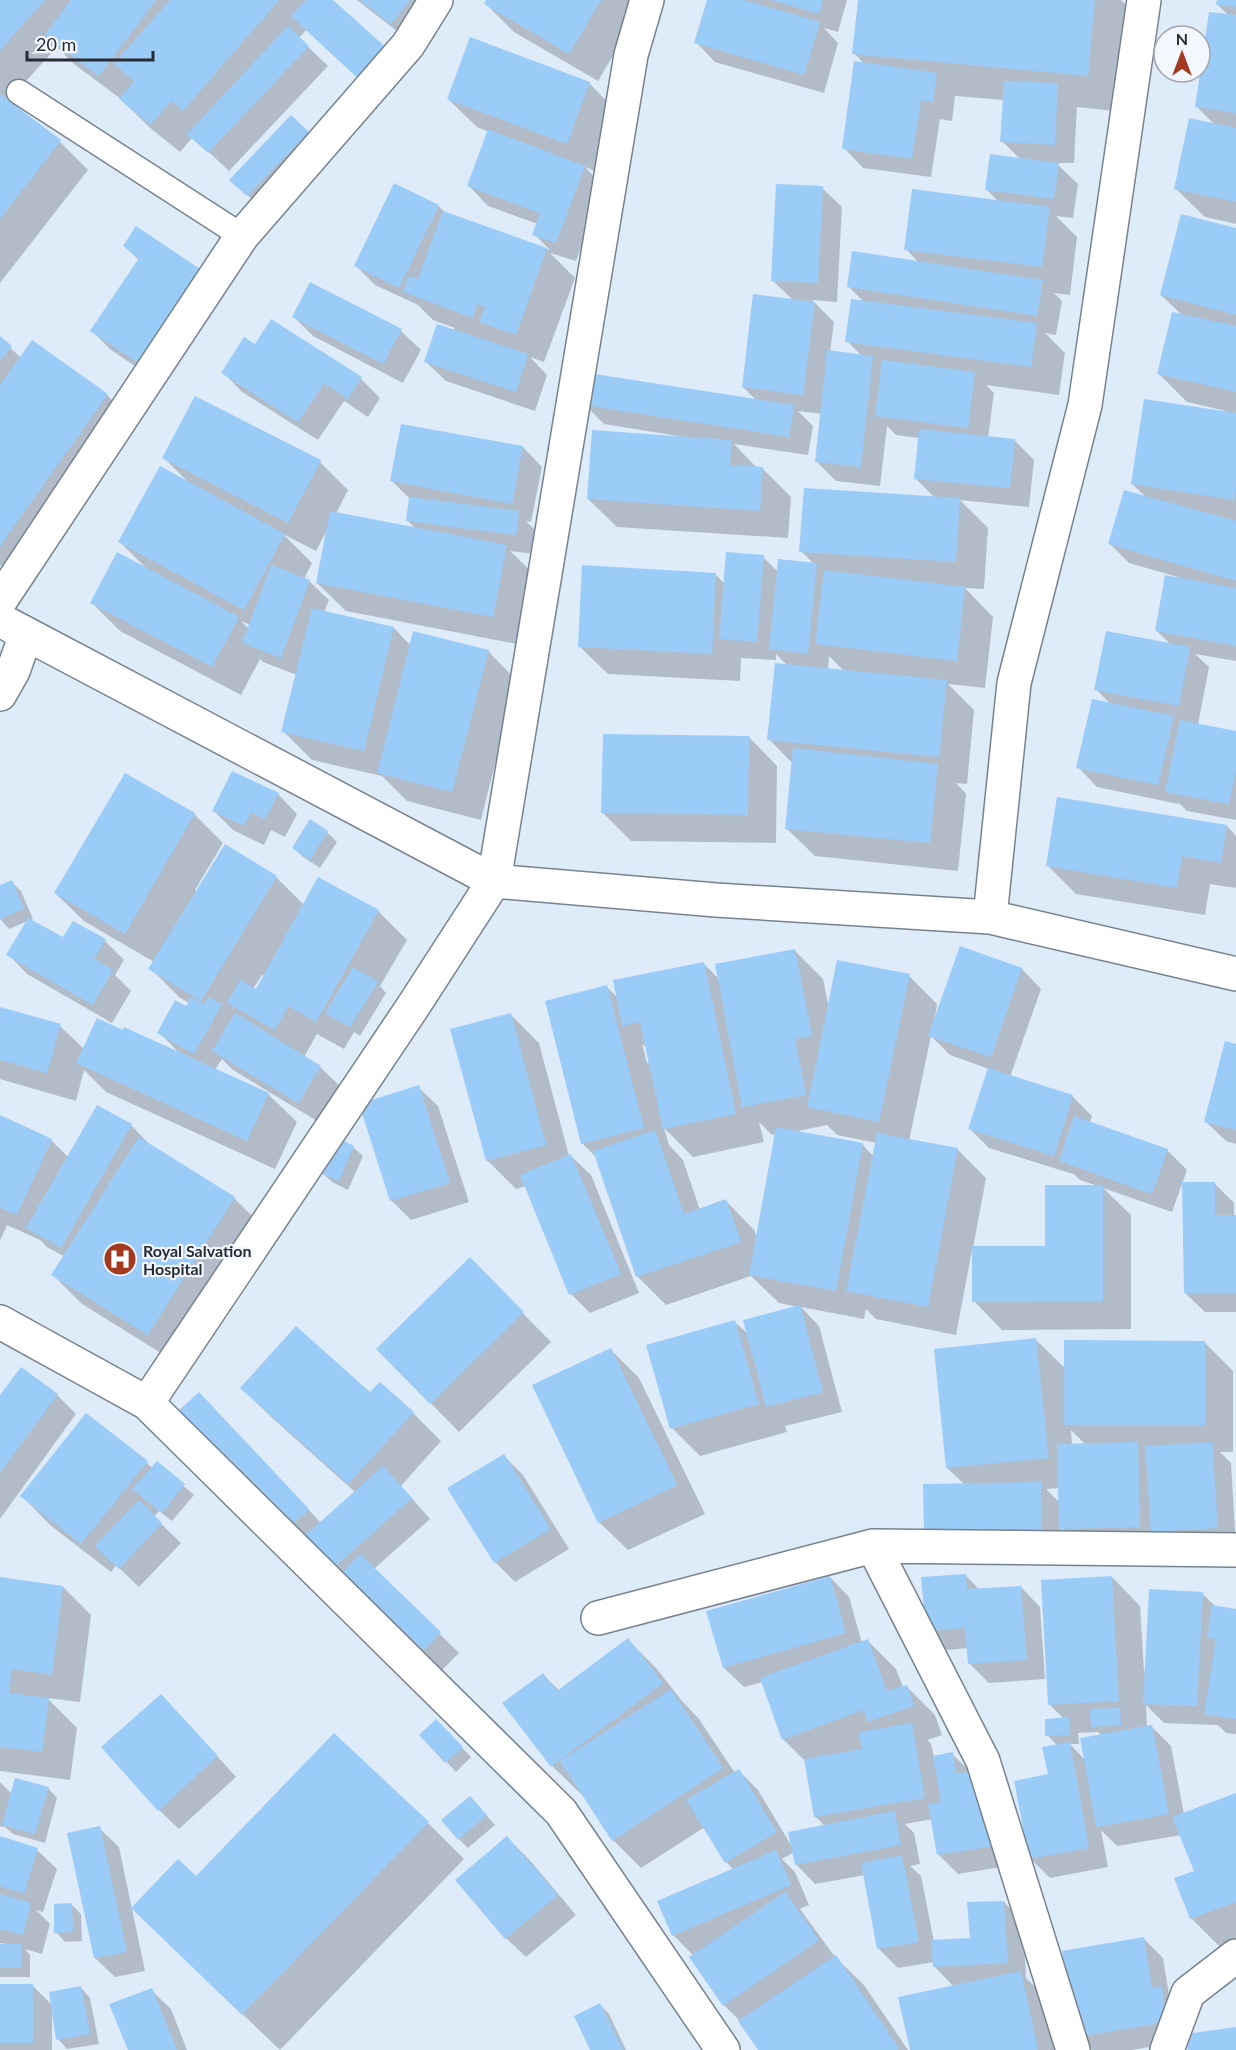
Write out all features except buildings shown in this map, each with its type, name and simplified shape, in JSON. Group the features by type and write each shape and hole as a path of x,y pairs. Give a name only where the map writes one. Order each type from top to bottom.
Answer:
{"street":[{"path":"0,601 242,236 408,45 436,0"},
{"path":"147,1403 414,1005 494,881 631,55 647,0"},
{"path":"990,917 1014,683 1085,405 1144,0"},
{"path":"0,694 13,671 13,627 494,881 716,900 990,917 1236,974"},
{"path":"0,1322 147,1403 561,1812 723,2050"},
{"path":"873,1546 983,1761 1072,2050"},
{"path":"598,1618 873,1546 1236,1550"},
{"path":"1167,2050 1188,1993 1236,1956"}],"lane":[{"path":"19,92 242,236"}],"place":[{"name":"Royal Salvation Hospital","path":"120,1259"}]}
